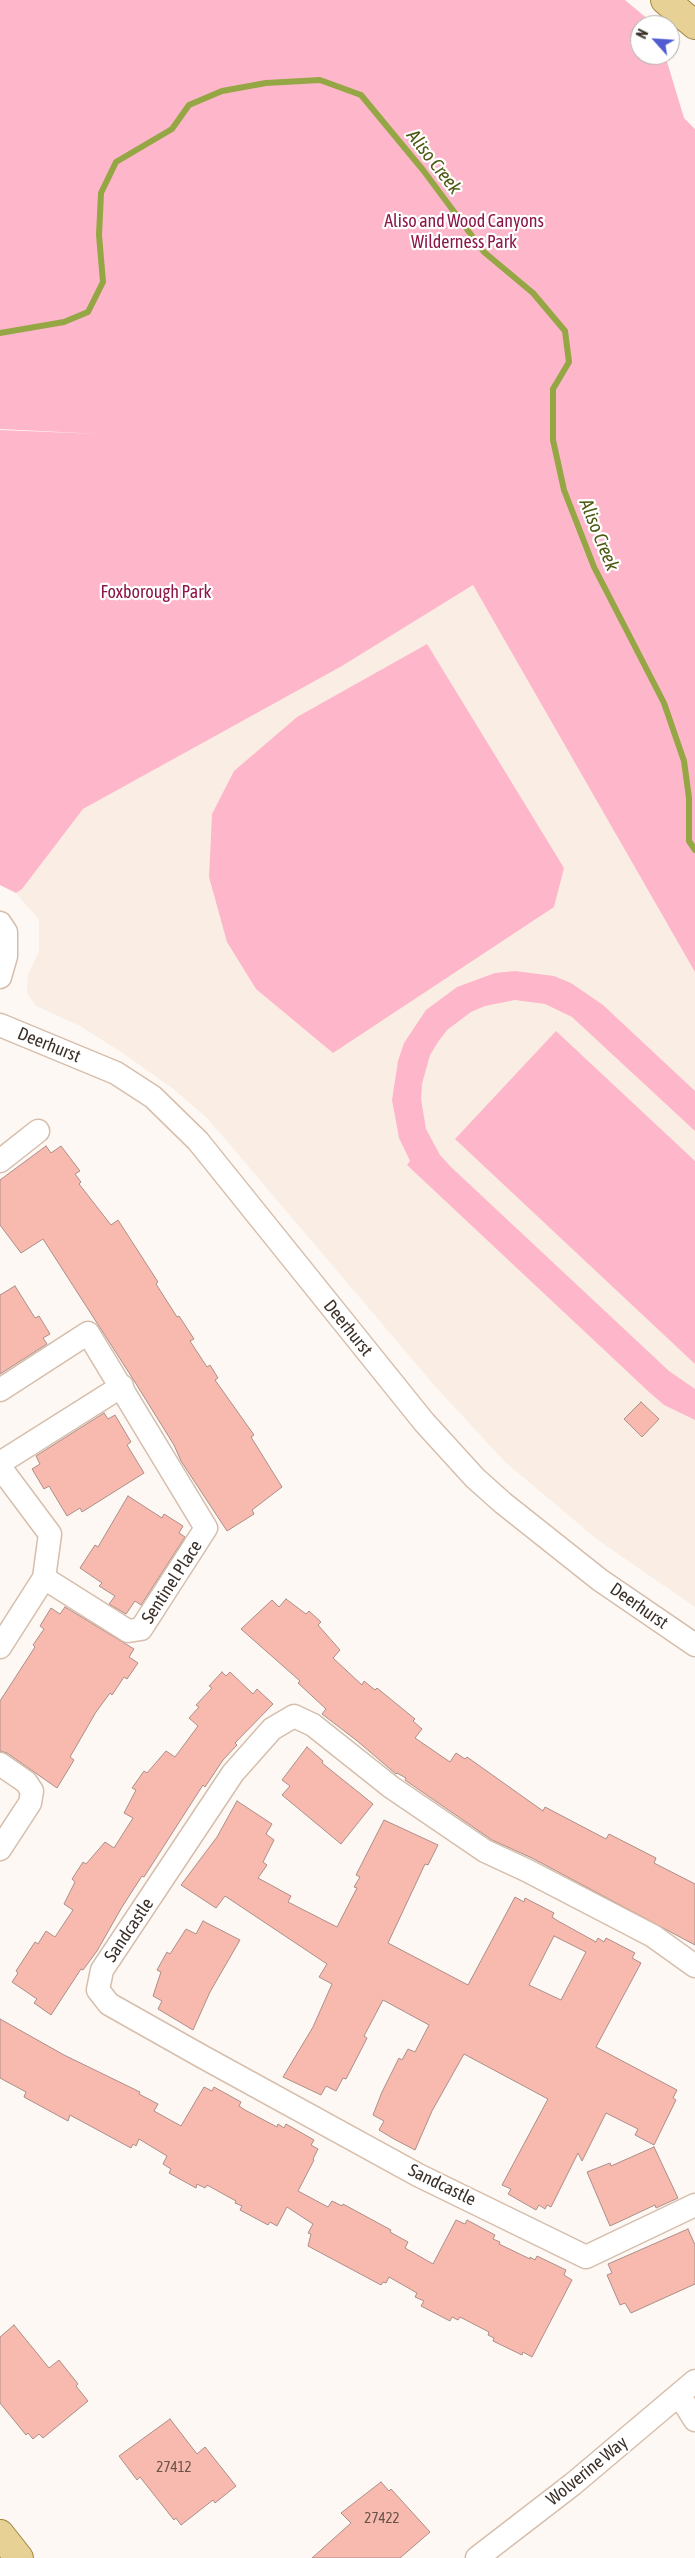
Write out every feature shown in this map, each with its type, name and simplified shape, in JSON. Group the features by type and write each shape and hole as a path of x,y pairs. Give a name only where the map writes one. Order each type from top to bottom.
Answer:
{"main road":[{"path":"665,0 695,24"},
{"path":"0,2534 19,2558"}],"street":[{"path":"0,923 6,932 6,956 0,978"},
{"name":"Deerhurst","path":"0,1025 116,1073 153,1097 198,1141 424,1422 475,1478 503,1503 600,1580 695,1645"},
{"path":"0,1161 38,1131"},
{"name":"Sentinel Place","path":"0,1390 88,1333 122,1386 206,1528 141,1629 128,1631 44,1578"},
{"path":"0,1463 122,1386"},
{"path":"0,1467 50,1534 44,1578 0,1647"},
{"name":"Sandcastle","path":"695,1966 653,1936 485,1851 391,1787 314,1725 294,1716 272,1729 233,1773 102,1970 98,1990 109,2004 418,2175 586,2257 695,2205"},
{"path":"0,1764 26,1782 32,1791 30,1803 0,1849"},
{"path":"687,2388 695,2420"},
{"name":"Wolverine Way","path":"477,2558 573,2484 687,2388"}],"shaded area":[{"path":"473,585 695,963 695,1607 599,1541 505,1462 434,1385 208,1119 172,1088 121,1052 80,1026 36,1006 27,993 28,975 39,951 39,920 16,893 22,888 83,809 342,666"}],"green space":[{"name":"Aliso and Wood Canyons Wilderness Park","path":"0,0 625,0 643,15 630,15 630,65 668,65 684,118 695,129 695,972 473,585 342,666 83,809 22,889 16,893 0,885 0,430 100,434 0,429"},
{"path":"427,644 564,868 554,907 333,1053 256,989 227,942 209,877 212,814 234,771 297,717"},
{"path":"515,971 554,976 571,983 603,1005 695,1091 695,1131 572,1017 545,1004 515,1000 485,1006 471,1012 447,1030 438,1042 430,1055 422,1084 421,1099 426,1129 440,1155 451,1167 669,1371 695,1389 695,1420 664,1405 649,1392 407,1165 410,1161 399,1138 392,1100 398,1061 404,1043 426,1010 457,987 495,973"},
{"path":"556,1031 695,1161 695,1364 455,1139"}],"building":[{"path":"46,1146 51,1153 61,1146 80,1171 75,1174 81,1182 79,1184 111,1225 118,1220 158,1282 156,1284 177,1317 179,1316 194,1339 190,1341 207,1367 210,1365 218,1378 215,1380 254,1435 251,1437 282,1487 252,1510 254,1514 227,1531 181,1461 174,1445 133,1379 43,1239 21,1253 0,1225 0,1180"},
{"path":"15,1286 35,1318 39,1316 50,1334 43,1338 47,1344 0,1374 0,1295"},
{"path":"641,1402 659,1419 642,1437 624,1419"},
{"path":"104,1413 108,1419 115,1415 131,1442 127,1445 144,1473 82,1512 80,1508 67,1516 49,1486 44,1489 32,1469 40,1464 36,1456"},
{"path":"128,1496 162,1518 164,1514 183,1526 179,1533 185,1537 141,1605 135,1601 126,1614 109,1604 115,1596 99,1586 102,1583 80,1568 95,1545 98,1547"},
{"path":"286,1599 306,1614 309,1611 321,1622 318,1625 340,1650 333,1658 362,1685 364,1681 375,1690 377,1688 415,1719 413,1721 422,1729 415,1738 450,1762 456,1753 465,1759 467,1757 543,1811 545,1807 606,1839 609,1834 656,1858 654,1863 695,1884 695,1945 532,1858 492,1840 405,1780 406,1778 396,1774 322,1714 326,1709 298,1683 300,1681 241,1629 272,1600 279,1607"},
{"path":"65,1607 134,1649 129,1657 138,1663 127,1679 124,1677 112,1695 110,1693 96,1712 70,1757 74,1760 57,1788 7,1753 0,1751 0,1701 35,1647 33,1645 44,1629 40,1626 51,1608 60,1614"},
{"path":"222,1672 226,1676 230,1672 253,1694 257,1689 273,1704 235,1743 237,1745 223,1760 205,1787 203,1785 144,1877 142,1876 122,1907 97,1951 83,1970 81,1969 51,2015 34,2003 37,1999 12,1982 18,1973 16,1971 35,1942 38,1944 46,1931 55,1937 73,1910 64,1904 75,1882 72,1879 83,1862 86,1864 105,1842 114,1848 133,1818 124,1813 136,1790 132,1788 144,1771 147,1773 166,1751 175,1757 198,1726 189,1718 199,1707 196,1705 212,1688 209,1686"},
{"path":"307,1747 323,1761 322,1763 373,1804 341,1844 282,1795 290,1786 282,1780"},
{"path":"237,1801 272,1824 266,1834 274,1840 263,1862 267,1865 258,1878 291,1896 288,1902 337,1927 357,1888 354,1887 360,1877 356,1875 384,1820 438,1845 428,1865 425,1864 388,1943 468,1985 515,1897 524,1902 525,1898 554,1913 552,1917 596,1942 598,1938 604,1942 606,1938 635,1953 632,1958 641,1963 596,2047 677,2090 673,2098 676,2100 654,2145 635,2135 638,2129 606,2113 582,2161 578,2153 551,2207 547,2205 545,2209 539,2205 536,2210 508,2194 511,2189 502,2185 548,2099 464,2054 432,2111 415,2150 394,2139 379,2130 384,2121 373,2115 399,2058 402,2060 408,2049 415,2052 429,2025 383,2000 364,2036 367,2038 346,2079 343,2078 336,2091 326,2086 321,2095 283,2077 313,2027 332,1984 319,1977 327,1964 225,1896 216,1908 181,1885 217,1837","holes":["554,1936 586,1952 561,2000 529,1985"]},
{"path":"203,1921 240,1940 210,1992 193,2030 158,2009 162,2001 153,1996 161,1972 157,1970 167,1952 170,1954 186,1929 196,1934"},
{"path":"0,2019 64,2055 140,2092 139,2094 158,2104 154,2111 181,2126 204,2087 212,2091 214,2087 241,2102 239,2106 245,2110 277,2127 278,2124 284,2128 286,2124 314,2140 311,2145 318,2149 298,2191 328,2207 332,2201 342,2206 343,2204 391,2230 390,2232 408,2242 405,2248 433,2264 456,2220 465,2224 467,2220 495,2235 493,2239 500,2242 499,2244 530,2259 530,2257 535,2260 537,2256 566,2270 564,2275 572,2280 532,2357 523,2352 522,2355 493,2341 494,2338 488,2335 489,2332 460,2317 458,2320 452,2317 450,2321 421,2306 424,2301 415,2297 417,2293 389,2277 386,2283 383,2282 381,2285 308,2246 311,2234 308,2233 313,2224 287,2207 277,2226 270,2222 268,2225 240,2210 242,2206 235,2203 236,2201 207,2185 205,2188 197,2184 196,2188 169,2173 171,2169 163,2164 167,2156 139,2139 136,2146 133,2144 131,2148 70,2115 68,2121 24,2097 26,2092 0,2078"},
{"path":"654,2147 678,2198 656,2208 655,2205 610,2226 587,2172 610,2163 611,2166"},
{"path":"688,2229 695,2245 695,2284 631,2313 625,2303 620,2305 607,2275 612,2273 608,2264"},
{"path":"14,2325 49,2368 59,2360 78,2384 76,2386 88,2401 43,2438 39,2434 33,2439 28,2433 26,2435 0,2403 0,2337"},
{"path":"170,2419 197,2454 205,2447 236,2486 215,2503 213,2500 181,2525 176,2518 174,2520 140,2477 137,2480 119,2456"},
{"path":"381,2482 389,2491 391,2489 430,2532 400,2558 312,2558 351,2523 341,2513"}],"waterway":[{"name":"Aliso Creek","path":"0,333 64,322 88,312 103,282 99,235 101,193 116,162 172,129 189,105 222,91 266,83 320,80 361,95 423,170 484,252 533,293 565,331 569,362 553,389 553,440 564,490 594,567 664,703 684,761 689,798 689,841 695,850"}],"park label":[{"name":"Foxborough Park","path":"156,592"}]}
